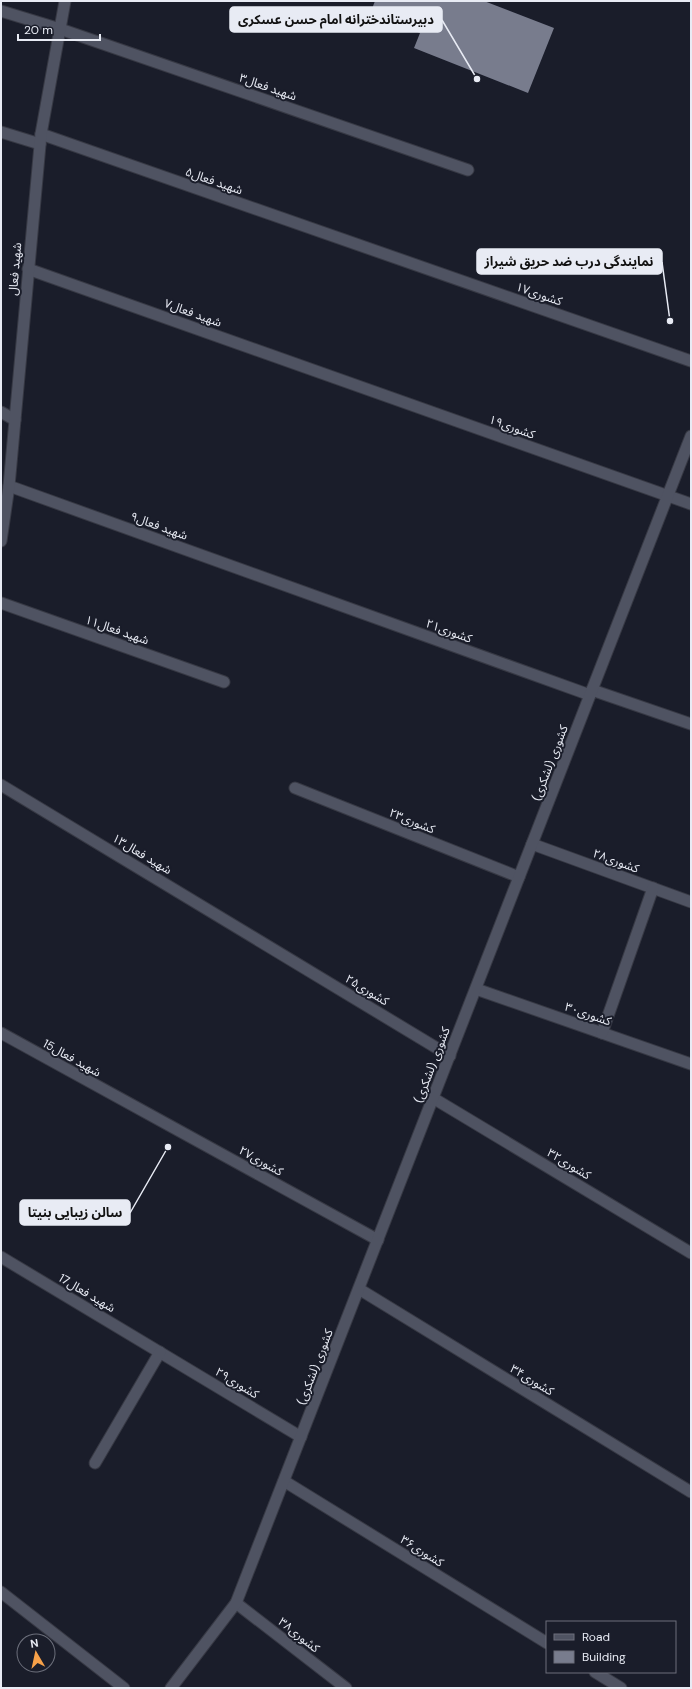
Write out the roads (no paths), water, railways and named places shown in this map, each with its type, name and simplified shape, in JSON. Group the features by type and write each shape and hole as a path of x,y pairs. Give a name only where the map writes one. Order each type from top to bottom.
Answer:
{"street":[{"name":"شهید فعال","path":"1,541 9,486 40,139 65,1"},
{"name":"شهید فعال۳","path":"1,11 60,29 468,170"},
{"name":"شهید فعال۵","path":"1,132 40,139 379,252"},
{"name":"۱۷کشوری","path":"379,252 691,361"},
{"name":"شهید فعال۷","path":"28,269 348,382"},
{"name":"۱۹کشوری","path":"348,382 691,504"},
{"path":"1,412 15,420"},
{"name":"کشوری (لشکری)","path":"171,1688 236,1603 691,436"},
{"name":"شهید فعال۹","path":"9,486 300,591"},
{"name":"۲۱کشوری","path":"300,591 591,693 691,724"},
{"name":"شهید فعال۱۱","path":"1,603 224,682"},
{"name":"شهید فعال۱۳","path":"1,785 270,946"},
{"name":"کشوری۲۳","path":"295,788 519,877"},
{"name":"کشوری۲۸","path":"532,844 691,902"},
{"path":"602,1033 653,888"},
{"name":"کشوری۲۵","path":"270,946 450,1056"},
{"name":"کشوری۳۰","path":"476,988 691,1064"},
{"name":"15شهید فعال","path":"1,1033 131,1105"},
{"name":"کشوری۳۲","path":"433,1098 691,1253"},
{"name":"کشوری۲۷","path":"131,1105 378,1240"},
{"name":"17شهید فعال","path":"1,1257 160,1352"},
{"name":"کشوری۳۴","path":"359,1289 691,1492"},
{"path":"95,1463 160,1352"},
{"name":"کشوری۲۹","path":"160,1352 301,1437"},
{"name":"کشوری۳۶","path":"284,1481 546,1642"},
{"path":"1,1592 124,1688"},
{"name":"کشوری۳۸","path":"236,1603 346,1688"},
{"path":"597,1673 621,1688"}],"place":[{"name":"دبیرستاندخترانه امام حسن عسکری","path":"477,79"},
{"name":"نمایندگی درب ضد حریق شیراز","path":"670,321"},
{"name":"سالن زیبایی بنیتا","path":"168,1147"}]}
